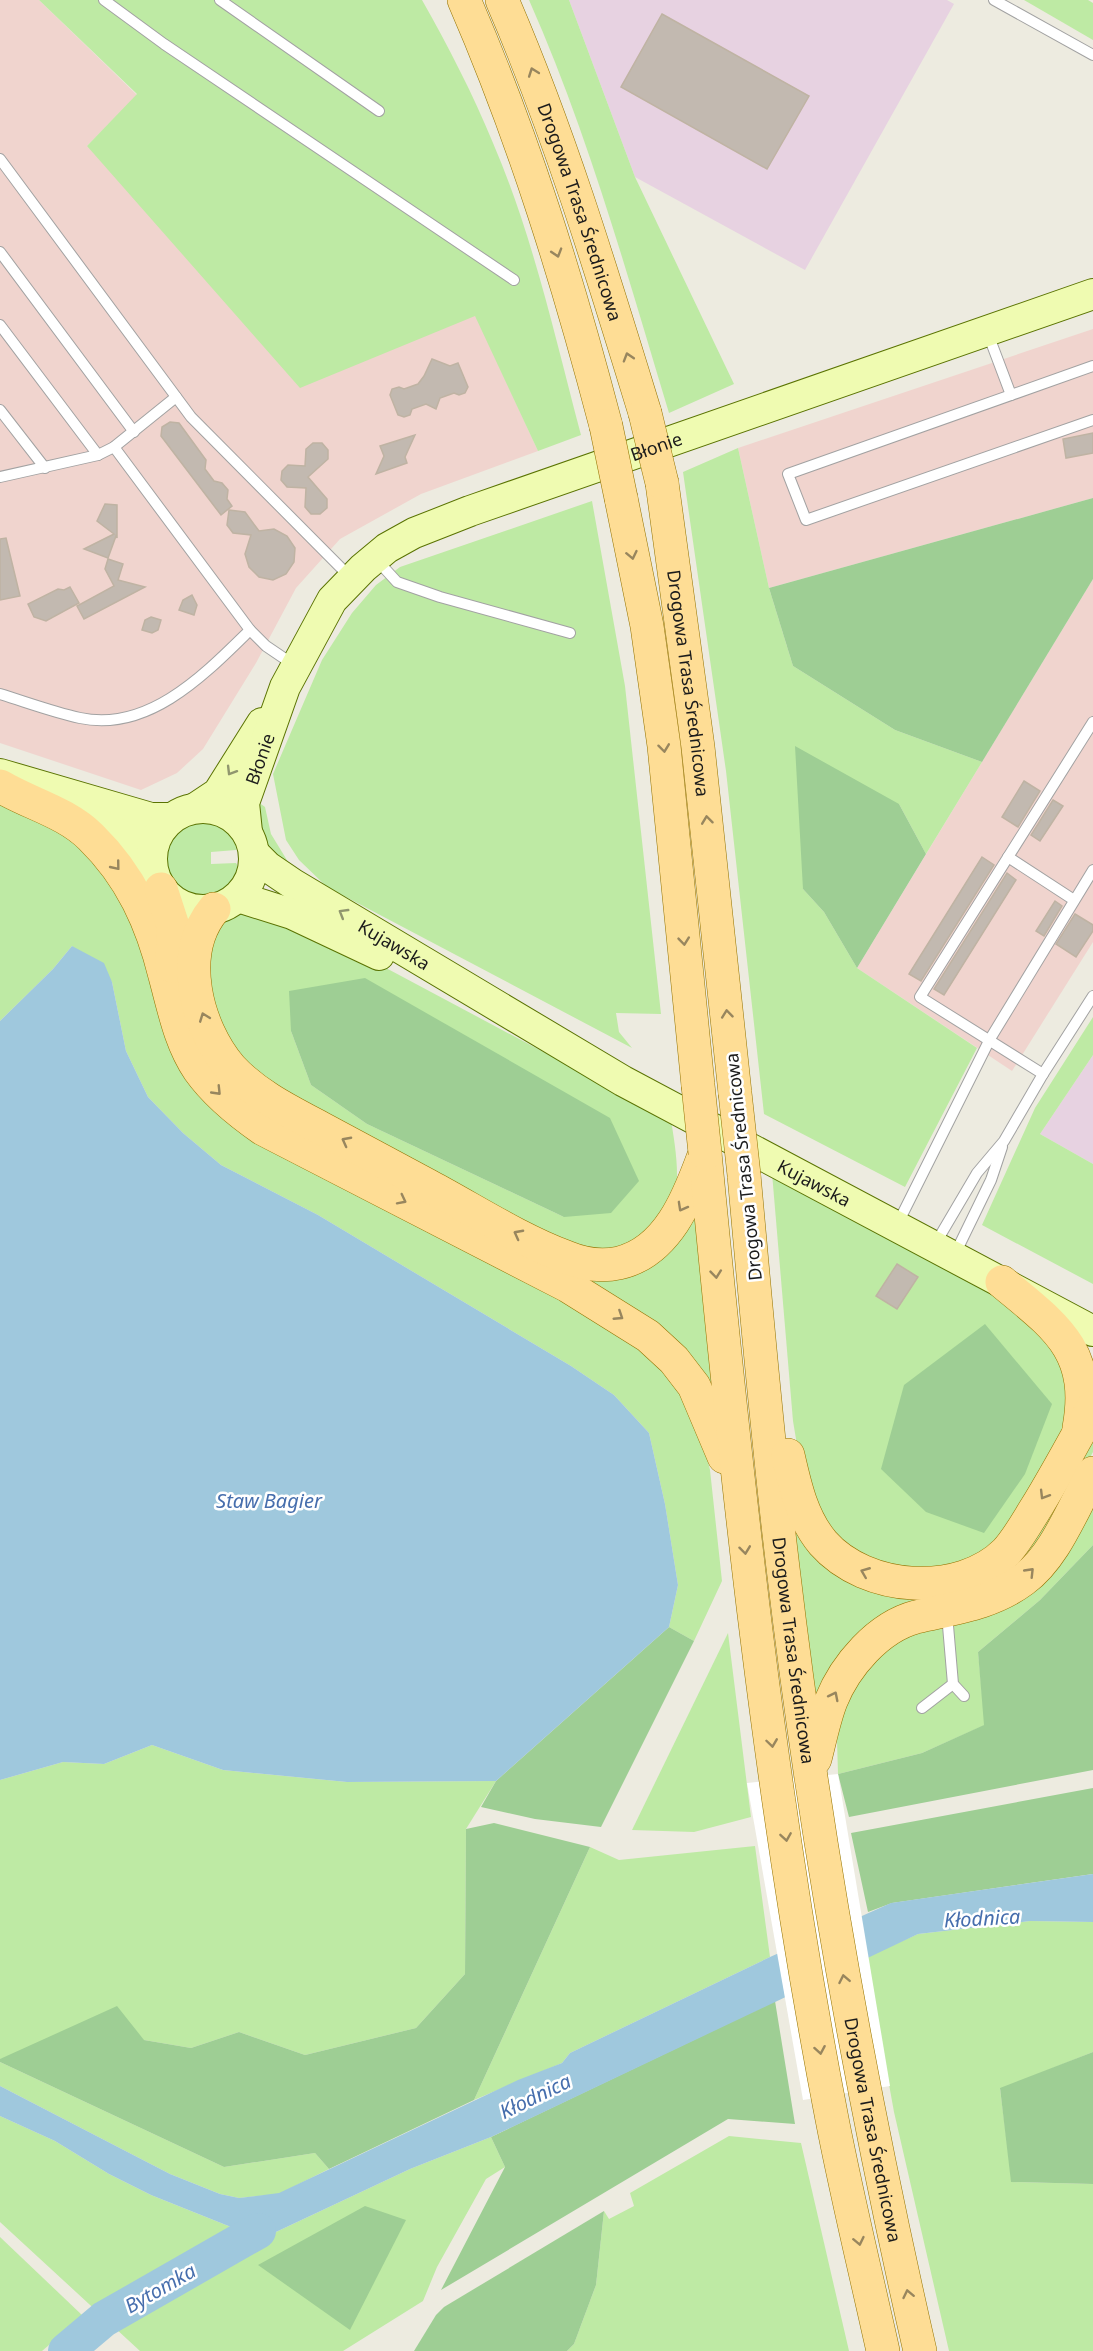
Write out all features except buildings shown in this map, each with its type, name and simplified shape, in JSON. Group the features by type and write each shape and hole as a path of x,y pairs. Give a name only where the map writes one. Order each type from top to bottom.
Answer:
{"main road":[{"path":"442,0 540,198"},
{"name":"Drogowa Trasa Średnicowa","path":"464,0 497,76 540,198 585,343 606,426 647,626 664,746 738,1492 777,1779 832,2119 883,2351"},
{"name":"Drogowa Trasa Średnicowa","path":"502,0 530,64 584,215 645,413 662,483 699,747 783,1569 811,1772 838,1950 870,2118 920,2351"},
{"path":"9,781 90,836 130,884 156,941 176,1024 199,1071 228,1102 263,1129 568,1286 648,1336 674,1360 694,1386 738,1492"},
{"path":"157,876 173,926 172,970 176,1024"},
{"path":"226,903 198,934 195,980 198,1003 219,1050 243,1080 293,1113 540,1245 585,1264 602,1265 636,1257 658,1240 671,1225 692,1187 705,1153"},
{"path":"1002,1282 1076,1347 1086,1372 1088,1393 1073,1444"},
{"path":"760,1339 796,1490 806,1516 824,1544 855,1568 888,1581 922,1584 952,1580 980,1570 1005,1552 1025,1525 1093,1407"},
{"path":"811,1772 831,1701 865,1647 890,1629 914,1618 980,1602 1005,1592 1026,1578 1056,1539 1093,1473"}],"street":[{"name":"Błonie","path":"184,813 218,793 290,677 332,600 351,578 375,557 414,533 460,514 1093,294"},
{"name":"Błonie","path":"251,843 244,803 290,677"},
{"path":"9,781 86,798 151,818 184,813 224,812 233,817 251,843 251,877 226,903 189,908 176,902 135,843 9,781"},
{"path":"157,876 154,843 162,827 184,813"},
{"name":"Kujawska","path":"251,843 268,867 293,884 536,1031 623,1081 1093,1331"},
{"name":"Kujawska","path":"226,903 291,914 536,1031"}],"lane":[{"path":"104,0 164,44 514,280"},
{"path":"220,0 379,111"},
{"path":"993,0 1093,55"},
{"path":"0,159 176,398 203,431 351,578"},
{"path":"0,252 134,432"},
{"path":"0,325 98,455"},
{"path":"987,330 1011,395"},
{"path":"1093,366 788,474 806,520 1093,420"},
{"path":"0,477 98,455 114,447 176,398"},
{"path":"0,410 45,468"},
{"path":"114,447 250,630 266,646 290,677"},
{"path":"375,557 397,582 440,597 570,633"},
{"path":"0,694 82,718 106,720 132,716 158,705 204,675 250,630"},
{"path":"1043,1074 920,997 1093,722"},
{"path":"1008,857 1074,900"},
{"path":"897,1225 990,1039 1093,870"},
{"path":"944,1251 977,1173 1004,1141 1043,1074 1093,996"},
{"path":"944,1251 992,1180 1004,1141"},
{"path":"947,1611 953,1684 964,1696"},
{"path":"922,1708 953,1684"}],"shaded area":[{"path":"0,0 39,0 137,95 87,146 476,316 538,451 421,494 340,539 296,588 256,663 203,749 177,773 141,790 0,743"},
{"path":"569,0 947,0 954,4 805,270 635,177"},
{"path":"1093,329 1093,498 769,588 738,448"},
{"path":"1093,579 1093,942 1012,1071 857,968"},
{"path":"1093,1055 1093,1164 1040,1134"}],"green space":[{"path":"39,0 422,0 469,88 507,178 532,250 581,435 538,451 475,316 300,388 87,146 137,94"},
{"path":"529,0 569,0 635,177 734,384 669,413 588,152"},
{"path":"1024,0 1088,0 1093,3 1093,40"},
{"path":"738,448 769,588 793,666 895,730 982,762 926,854 899,804 803,889 824,912 857,968 977,1048 905,1187 764,1114 726,771 683,472"},
{"path":"1093,498 1093,579 982,762 895,730 793,666 769,588"},
{"path":"592,501 625,686 661,1014 616,1013 619,1032 632,1048 327,887 299,860 286,840 273,774 322,660 352,613 376,585 400,567"},
{"path":"795,746 899,804 926,854 857,968 824,912 803,889"},
{"path":"0,796 90,847 136,915 162,1025 479,1252 658,1357 697,1416 710,1470 722,1581 694,1641 669,1627 678,1585 665,1504 649,1433 614,1395 571,1366 318,1215 221,1165 183,1133 148,1097 126,1051 112,982 72,946 53,969 0,1021"},
{"path":"254,799 265,807 271,834 293,870 272,858 254,814"},
{"path":"197,820 221,825 239,843 236,850 211,852 211,864 236,863 240,870 224,890 206,897 188,893 174,882 166,866 165,848 175,832"},
{"path":"253,911 356,952 671,1120 677,1184 671,1209 665,1218 629,1249 564,1248 315,1115 234,1056 207,993 210,944 218,926 233,914","holes":["291,1031 564,1217 367,1124 311,1085"]},
{"path":"185,917 193,920 189,969 190,993 203,1037 214,1058 229,1077 248,1095 274,1112 564,1268 588,1275 611,1276 639,1268 652,1261 674,1242 690,1217 696,1218 713,1393 710,1394 681,1350 653,1324 249,1103 227,1082 210,1061 189,1020 182,974"},
{"path":"365,978 610,1118 639,1181 611,1213 564,1217 367,1124 311,1085 291,1031 289,991"},
{"path":"1093,1017 1093,1055 1040,1134 1093,1164 1093,1284 982,1225 1035,1108"},
{"path":"772,1173 967,1276 1037,1322 1066,1349 1077,1412 1019,1522 973,1562 905,1574 843,1548 803,1481 793,1421"},
{"path":"985,1324 1052,1404 1025,1474 984,1533 926,1512 881,1469 904,1385"},
{"path":"1093,1426 1093,1452 1060,1514 1020,1566 908,1610 815,1708 792,1522 831,1564 971,1583"},
{"path":"1093,1497 1093,1545 1040,1600 978,1652 985,1725 922,1753 838,1774 837,1740 843,1705 884,1645 965,1617"},
{"path":"1093,1545 1093,1770 849,1817 838,1774 922,1753 984,1725 978,1652 1040,1600"},
{"path":"669,1627 694,1641 601,1827 535,1819 481,1807 496,1781"},
{"path":"728,1633 751,1817 694,1832 632,1830"},
{"path":"152,1745 223,1770 347,1782 496,1781 466,1829 465,1974 416,2028 305,2055 239,2032 191,2048 144,2040 0,2059 0,1780 63,1762 104,1764"},
{"path":"1093,1788 1093,1874 892,1903 868,1912 851,1833"},
{"path":"494,1823 590,1847 474,2100 329,2169 315,2153 224,2167 0,2062 0,2059 117,2006 144,2040 191,2048 239,2032 305,2055 416,2028 465,1974 466,1829"},
{"path":"755,1846 770,1957 570,2053 562,2063 474,2100 590,1847 619,1860"},
{"path":"1030,1921 1093,1922 1093,2052 1000,2089 1012,2182 1093,2184 1093,2351 949,2351 894,2112 866,1957 918,1934"},
{"path":"775,2001 795,2124 728,2119 441,2290 505,2167 491,2137"},
{"path":"1093,2052 1093,2184 1011,2182 1000,2088"},
{"path":"0,2062 224,2167 315,2153 329,2169 279,2194 239,2198 220,2194 170,2174 0,2086"},
{"path":"0,2116 55,2141 109,2174 151,2195 261,2239 410,2169 491,2137 505,2167 486,2179 437,2267 423,2301 343,2351 140,2351 0,2222"},
{"path":"729,2136 801,2143 849,2351 567,2351 574,2344 596,2285 604,2211 609,2219 634,2206 630,2193"},
{"path":"365,2206 406,2220 350,2330 258,2265"},
{"path":"604,2211 596,2285 574,2344 567,2351 414,2351 436,2315 444,2307"},
{"path":"0,2237 83,2316 42,2351 0,2351"}],"water":[{"name":"Staw Bagier","path":"72,946 104,963 112,982 126,1051 148,1097 183,1133 221,1165 318,1215 571,1366 614,1395 649,1433 665,1504 678,1585 669,1627 496,1781 347,1782 223,1770 152,1745 104,1764 63,1762 0,1780 0,1021 53,969"},
{"name":"Kłodnica","path":"1093,1874 1093,1922 1030,1921 918,1934 491,2137 410,2169 261,2239 151,2195 109,2174 55,2141 0,2116 0,2086 170,2174 220,2194 239,2198 279,2193 518,2080 562,2063 570,2053 770,1957 891,1903"}],"pier":[{"path":"838,1774 890,2086 803,2100 747,1783"}],"waterway":[{"name":"Bytomka","path":"66,2351 104,2319 258,2231"}]}
